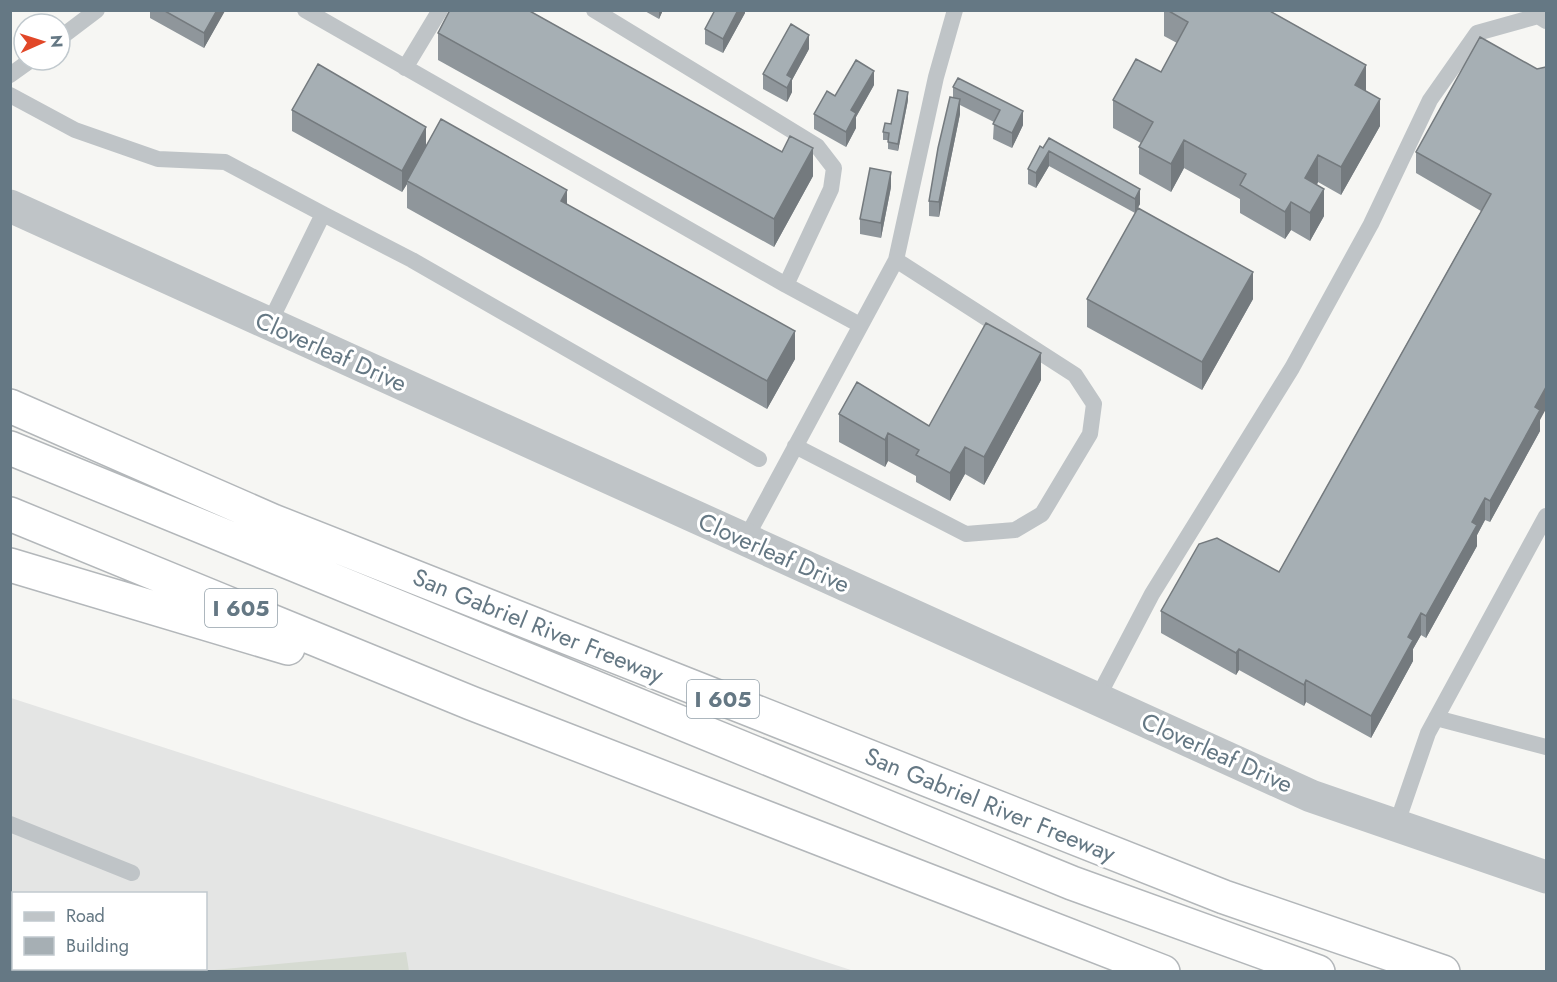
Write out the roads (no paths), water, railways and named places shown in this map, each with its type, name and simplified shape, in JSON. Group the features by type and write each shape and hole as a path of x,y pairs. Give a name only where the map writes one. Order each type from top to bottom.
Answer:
{"highway":[{"name":"San Gabriel River Freeway","path":"10,406 317,539 1224,897 1443,972"},
{"path":"10,448 1072,883 1318,972"},
{"path":"10,472 823,804 1260,972"},
{"name":"I 605","path":"10,514 471,703 1163,972"},
{"path":"10,565 471,703"}],"street":[{"name":"Cloverleaf Drive","path":"10,206 1311,796 1546,877"}],"lane":[{"path":"72,29 97,10"},
{"path":"305,10 860,325"},
{"path":"405,68 440,10"},
{"path":"594,10 817,146 834,168 831,189 786,285"},
{"path":"745,540 896,260 936,76 955,10"},
{"path":"1097,699 1152,594 1297,358 1371,224 1430,100 1477,33 1538,16 1546,21"},
{"path":"10,95 75,130 158,159 225,162 412,260 759,459"},
{"path":"269,324 323,214"},
{"path":"795,446 966,534 1015,530 1042,514 1090,434 1094,404 1076,375 896,260"},
{"path":"1396,826 1428,734 1546,517"},
{"path":"1437,718 1546,747"},
{"path":"10,824 132,873"}]}
